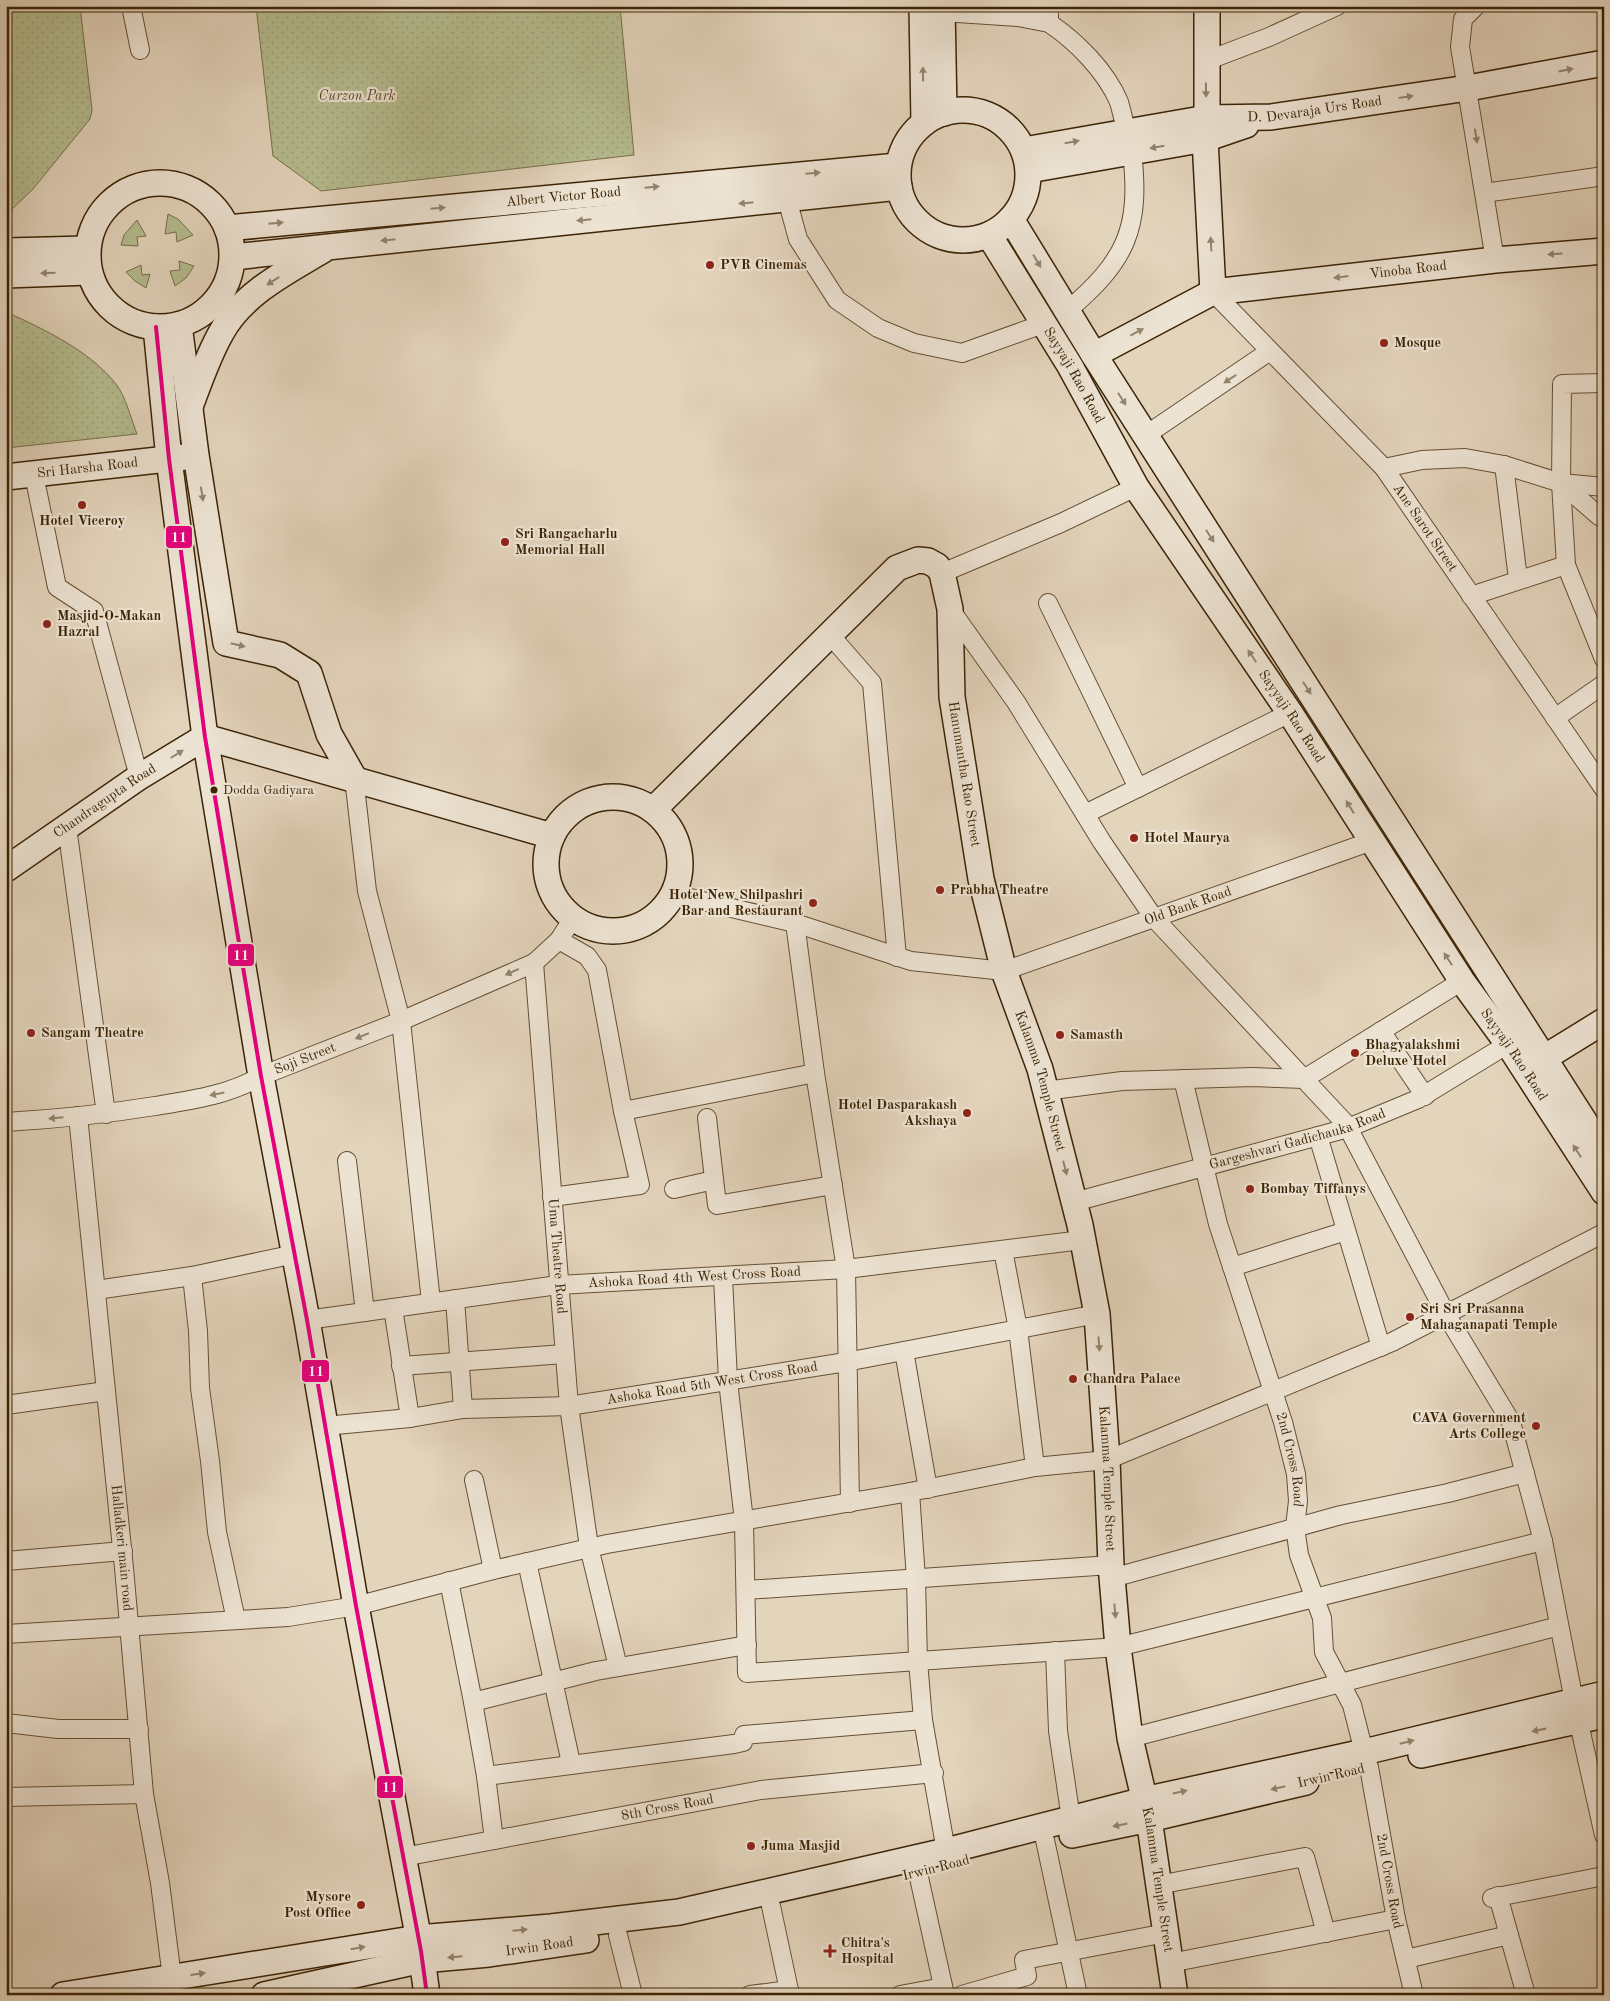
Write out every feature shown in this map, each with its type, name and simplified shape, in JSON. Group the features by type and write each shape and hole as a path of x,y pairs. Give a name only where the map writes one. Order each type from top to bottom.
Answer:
{"main road":[{"path":"1094,355 1213,292 1206,129 1207,6"},
{"path":"934,118 935,8"},
{"name":"D. Devaraja Urs Road","path":"1206,129 1271,117 1468,88 1604,63"},
{"path":"964,110 973,111 1000,121 1014,134 1026,160 1027,188 1022,205 1011,220 989,235 970,240 960,240 932,233 916,221 905,205 898,177 903,150 912,135 934,118 964,110"},
{"path":"1026,160 1206,129"},
{"name":"Albert Victor Road","path":"232,257 787,199 898,177"},
{"name":"Albert Victor Road","path":"227,228 898,177"},
{"path":"149,183 173,184 196,192 214,208 227,228 232,257 228,279 217,299 200,315 167,326 133,323 113,311 98,293 88,260 93,225 107,205 126,191 149,183"},
{"name":"Sayyaji Rao Road","path":"1011,220 1094,355 1604,1152"},
{"name":"Sayyaji Rao Road","path":"989,235 1070,366 1136,487 1290,713 1462,981 1508,1044 1604,1192"},
{"path":"190,407 221,332 242,305 264,286 330,246"},
{"path":"6,251 88,260"},
{"name":"Vinoba Road","path":"1213,292 1495,260 1604,252"},
{"path":"6,275 88,260"},
{"path":"167,326 190,407 226,643 280,655 309,673 329,734 354,778"},
{"path":"167,326 169,460 205,737 262,1076 427,1995"},
{"name":"Sri Harsha Road","path":"6,477 169,460 196,455"},
{"path":"653,810 897,568 918,560 928,561 937,566 942,573"},
{"name":"Hanumantha Rao Street","path":"942,573 950,609 952,696 981,879 1004,972"},
{"path":"205,737 552,836"},
{"name":"Chandragupta Road","path":"6,869 139,777 205,737"},
{"path":"616,797 636,801 653,810 666,823 676,840 680,858 679,876 673,894 659,912 639,925 617,931 594,928 572,918 557,901 547,881 545,858 552,836 562,819 578,807 596,799 616,797"},
{"name":"Kalamma Temple Street","path":"1004,972 1040,1068 1074,1202 1097,1314 1107,1460 1111,1572 1118,1647 1130,1738 1146,1809 1175,1995"},
{"path":"1548,1065 1604,1021"},
{"path":"1548,1065 1604,1040"},
{"path":"1577,1711 1604,1694"},
{"name":"Irwin Road","path":"264,1995 420,1949 489,1954 682,1927 918,1872 1044,1840 1146,1809 1577,1711 1604,1715"},
{"name":"Irwin Road","path":"63,1995 172,1978 420,1949 551,1928 679,1912 946,1851 1071,1819 1146,1809"}],"street":[{"path":"131,6 140,50"},
{"path":"1206,61 1269,37 1338,6"},
{"path":"1476,6 1463,19 1460,48 1495,260"},
{"path":"935,8 1018,17 1049,15 1104,76 1118,102 1129,142 1136,184 1135,202 1128,235 1114,264 1095,287 1067,311"},
{"path":"1484,193 1604,176"},
{"path":"787,199 798,239 837,300 878,328 914,343 962,353 1043,324"},
{"name":"Ane Sarot Street","path":"1213,292 1384,468 1604,789"},
{"path":"1146,436 1270,351"},
{"path":"1604,383 1562,384 1561,483 1566,565 1604,659"},
{"path":"1384,468 1422,460 1465,458 1504,465 1561,483 1604,487"},
{"path":"1504,465 1518,579"},
{"path":"34,475 57,587 94,611 139,777"},
{"path":"1561,483 1599,516 1604,518"},
{"path":"942,573 1061,523 1136,487"},
{"path":"1471,596 1518,579 1566,565"},
{"path":"1048,603 1138,788"},
{"path":"950,609 1016,702 1085,814 1154,918 1348,1128 1447,1316 1511,1422 1543,1541 1559,1626 1604,1836"},
{"path":"830,635 872,683 897,957"},
{"path":"1555,718 1604,684"},
{"path":"1085,814 1290,713"},
{"path":"354,778 367,891 401,1021 431,1302"},
{"path":"67,827 106,1114"},
{"name":"Old Bank Road","path":"1004,972 1372,841"},
{"path":"673,894 795,923 911,961 1004,972"},
{"name":"Soji Street","path":"6,1122 106,1114 224,1093 242,1087 262,1076 401,1021 534,963 559,940 572,918"},
{"path":"795,923 815,1073 846,1269 846,1362 850,1503"},
{"path":"552,1198 640,1185 623,1111 597,970 587,956 559,940"},
{"name":"Uma Theatre Road","path":"534,963 569,1406 589,1547 618,1666"},
{"path":"1045,1091 1122,1081 1253,1077 1304,1080 1462,981"},
{"path":"1382,1031 1425,1096"},
{"name":"Gargeshvari Gadichauka Road","path":"1074,1202 1348,1128 1425,1096 1508,1044"},
{"path":"623,1111 815,1073"},
{"name":"2nd Cross Road","path":"1183,1079 1218,1224 1283,1422 1296,1474 1298,1501 1295,1527 1299,1555 1322,1618 1324,1652 1352,1705 1366,1759 1396,1919 1414,1995"},
{"name":"Halladkeri main road","path":"78,1116 123,1551 144,1794 160,1883 172,1978"},
{"path":"707,1118 717,1204 833,1185"},
{"path":"1318,1136 1381,1347"},
{"path":"347,1161 365,1312"},
{"path":"674,1189 714,1180"},
{"path":"1232,1267 1346,1231"},
{"path":"6,1634 288,1617 356,1606 589,1547 850,1503 1035,1467 1107,1460 1381,1347 1447,1316 1604,1233"},
{"name":"Ashoka Road 4th West Cross Road","path":"307,1320 558,1285 846,1269 1082,1240"},
{"path":"1003,1250 1018,1329 1035,1467"},
{"path":"96,1290 192,1276 295,1254"},
{"path":"192,1276 198,1331 200,1388 217,1532 236,1620"},
{"path":"723,1277 728,1381 744,1521 747,1673 1118,1647 1543,1541"},
{"path":"455,1299 463,1408"},
{"path":"393,1308 410,1418"},
{"name":"Ashoka Road 5th West Cross Road","path":"325,1426 410,1418 463,1408 569,1406 846,1362 1097,1314"},
{"path":"904,1351 928,1489"},
{"path":"401,1366 564,1354"},
{"path":"6,1405 106,1391"},
{"path":"746,1590 916,1579 1111,1572 1340,1515 1448,1493 1525,1473"},
{"path":"474,1480 494,1570"},
{"path":"910,1492 916,1579 918,1661 923,1720 934,1773 946,1851"},
{"path":"6,1561 123,1551"},
{"path":"527,1562 571,1763"},
{"path":"450,1581 486,1776 494,1840"},
{"path":"1130,1738 1559,1626"},
{"path":"473,1702 553,1680 618,1666 747,1645"},
{"path":"1055,1652 1058,1731 1071,1819"},
{"path":"486,1776 571,1763 734,1744 743,1742 744,1735 923,1720"},
{"path":"6,1723 58,1729 139,1729"},
{"name":"8th Cross Road","path":"403,1856 761,1790 934,1773"},
{"path":"6,1798 144,1794"},
{"path":"1044,1840 1078,1995"},
{"path":"1158,1885 1306,1857 1326,1933"},
{"path":"900,1995 944,1991 918,1872"},
{"path":"1526,1995 1509,1935 1495,1897 1604,1876"},
{"path":"750,1995 789,1992 771,1906"},
{"path":"1170,1963 1396,1919"},
{"path":"962,1995 1027,1976 1024,1960 1166,1933"},
{"path":"618,1935 633,1995"},
{"path":"1406,1959 1509,1935"}],"green space":[{"path":"6,6 80,6 92,110 90,119 33,189 6,215"},
{"name":"Curzon Park","path":"256,6 620,6 634,155 321,191 273,156"},
{"path":"168,214 178,219 193,235 177,242 176,232 165,234"},
{"path":"137,220 146,236 137,237 138,246 121,245 124,235"},
{"path":"179,261 194,266 186,278 175,286 170,271 180,270"},
{"path":"141,265 142,275 150,274 146,288 126,272"},
{"path":"6,312 66,342 105,372 123,395 137,434 6,448"}],"transit line":[{"name":"11","path":"156,327 169,459 205,737 261,1076 307,1320 356,1606 421,1951 427,1995"}],"place":[{"name":"PVR Cinemas","path":"710,265"},
{"name":"Mosque","path":"1384,343"},
{"name":"Hotel Viceroy","path":"82,505"},
{"name":"Sri Rangacharlu Memorial Hall","path":"505,542"},
{"name":"Masjid-O-Makan Hazral","path":"47,624"},
{"name":"Dodda Gadiyara","path":"214,790"},
{"name":"Hotel Maurya","path":"1134,838"},
{"name":"Prabha Theatre","path":"940,890"},
{"name":"Hotel New Shilpashri Bar and Restaurant","path":"813,903"},
{"name":"Sangam Theatre","path":"31,1033"},
{"name":"Samasth","path":"1060,1035"},
{"name":"Bhagyalakshmi Deluxe Hotel","path":"1355,1053"},
{"name":"Hotel Dasparakash Akshaya","path":"967,1113"},
{"name":"Bombay Tiffanys","path":"1250,1189"},
{"name":"Sri Sri Prasanna Mahaganapati Temple","path":"1410,1317"},
{"name":"Chandra Palace","path":"1073,1379"},
{"name":"CAVA Government Arts College","path":"1536,1426"},
{"name":"Juma Masjid","path":"751,1846"},
{"name":"Mysore Post Office","path":"361,1905"},
{"name":"Chitra's Hospital","path":"830,1951"}]}
